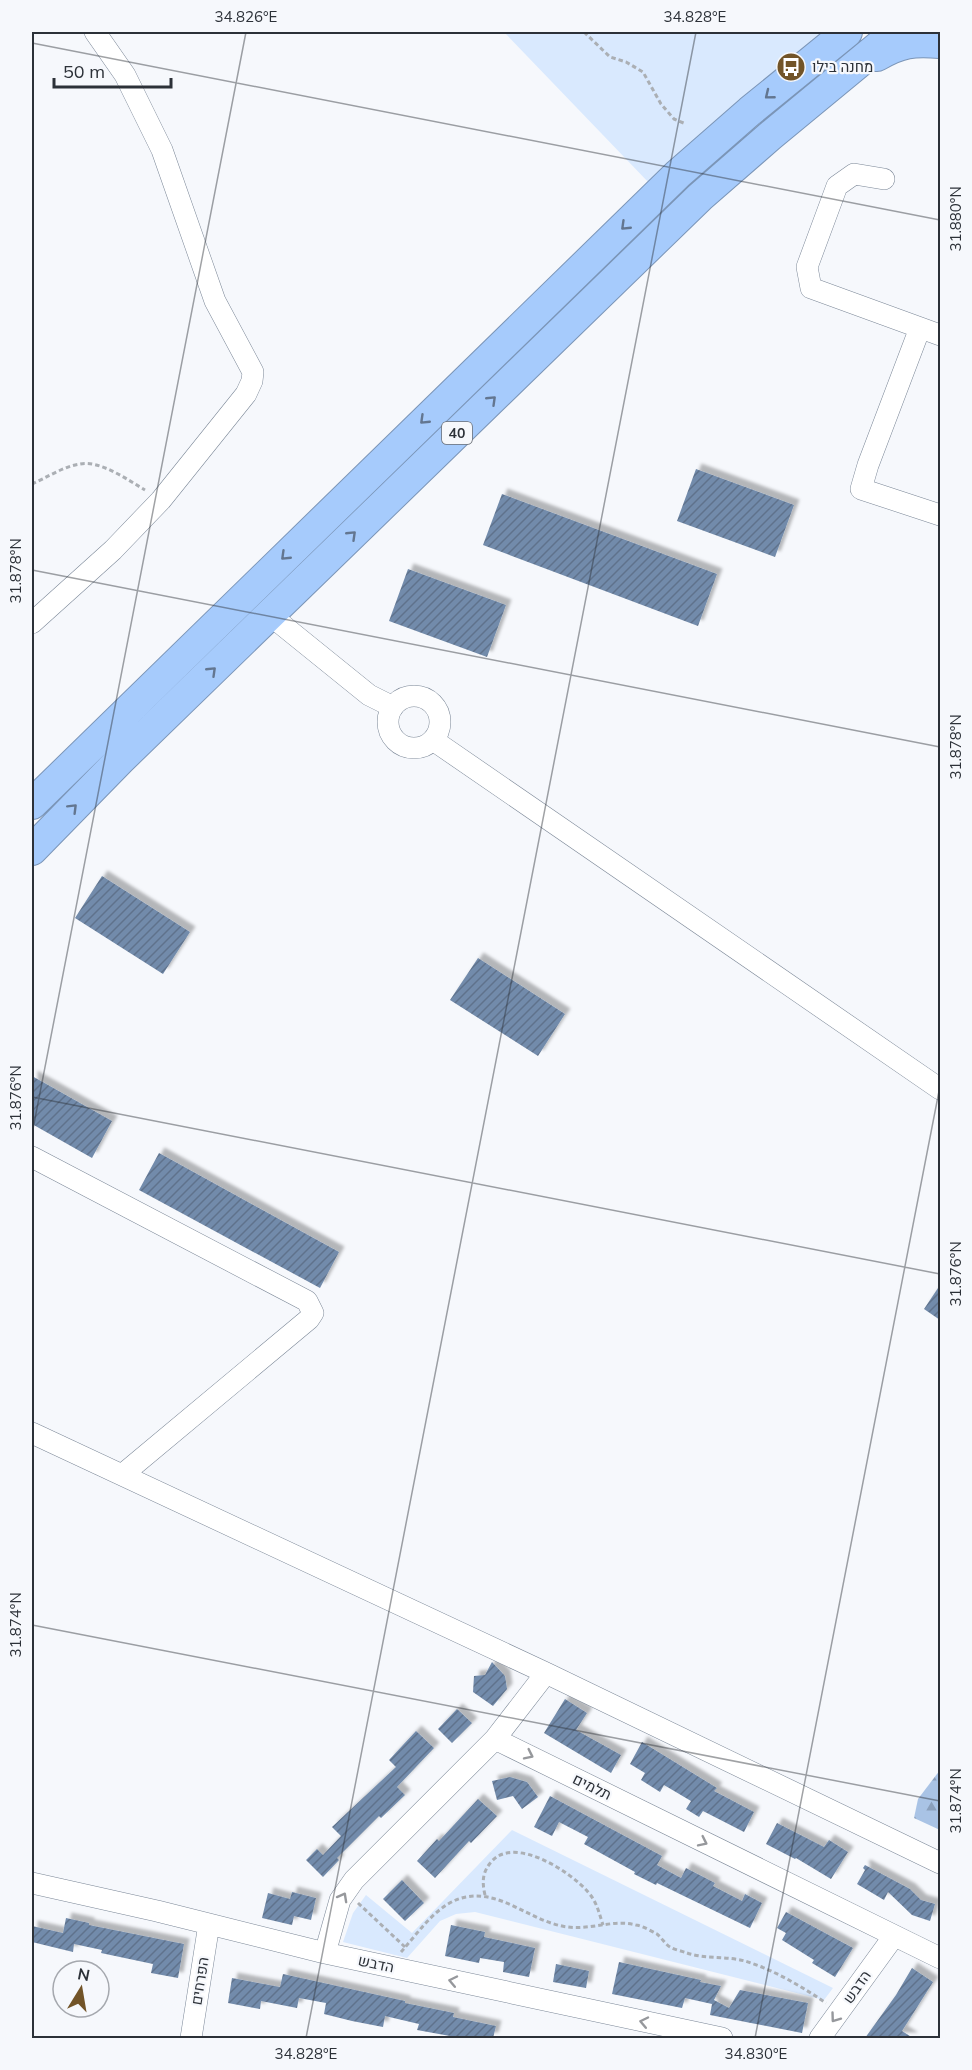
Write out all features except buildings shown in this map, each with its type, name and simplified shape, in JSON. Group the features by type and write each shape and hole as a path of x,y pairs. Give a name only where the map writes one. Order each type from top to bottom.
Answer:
{"highway":[{"name":"40","path":"32,804 671,180 750,111 847,32"},
{"name":"40","path":"32,850 270,615 713,185 896,32"},
{"path":"850,70 896,45 908,42 940,43"}],"street":[{"path":"32,623 113,550 161,500 246,394 253,372 215,301 162,150 125,75 95,32"},
{"path":"884,179 854,174 837,186 807,267 812,288 940,335"},
{"path":"920,328 861,489 940,515"},
{"path":"270,615 369,695 393,707"},
{"path":"416,697 431,702 440,717 438,733 433,740 418,748 401,744 395,739 388,723 393,707 400,701 416,697"},
{"path":"433,740 940,1089"},
{"path":"32,1157 307,1301 313,1313 309,1319 122,1475"},
{"path":"32,1433 546,1673 940,1863"},
{"path":"325,1953 340,1900 354,1880 495,1739 546,1673"},
{"name":"תלמים","path":"495,1739 940,1958"},
{"name":"הדבש","path":"32,1883 325,1953 722,2038"},
{"name":"הפרחים","path":"191,2038 209,1924"},
{"name":"הדבש","path":"820,2038 894,1936"}],"path":[{"path":"584,32 610,57 626,62 643,72 661,104 674,119 686,124"},
{"path":"32,484 78,464 89,463 117,474 161,500"},
{"path":"485,1895 482,1881 488,1866 497,1855 512,1851 531,1855 553,1865 589,1892 597,1906 603,1925"},
{"path":"345,1892 405,1947"},
{"path":"387,1966 439,1910 450,1902 465,1897 485,1895 495,1897 542,1920 568,1927 623,1923 637,1925 658,1935 670,1947 690,1954 745,1961 802,1987 840,2011"}],"shaded area":[{"path":"504,32 834,32 651,185"},
{"path":"512,1830 833,1988 824,2000 475,1912 456,1914 440,1921 407,1958 343,1942 353,1913 366,1895 412,1933"}],"green space":[{"path":"940,1770 940,1830 914,1818 918,1799"}],"place":[{"name":"מחנה בילו","path":"791,67"}]}
